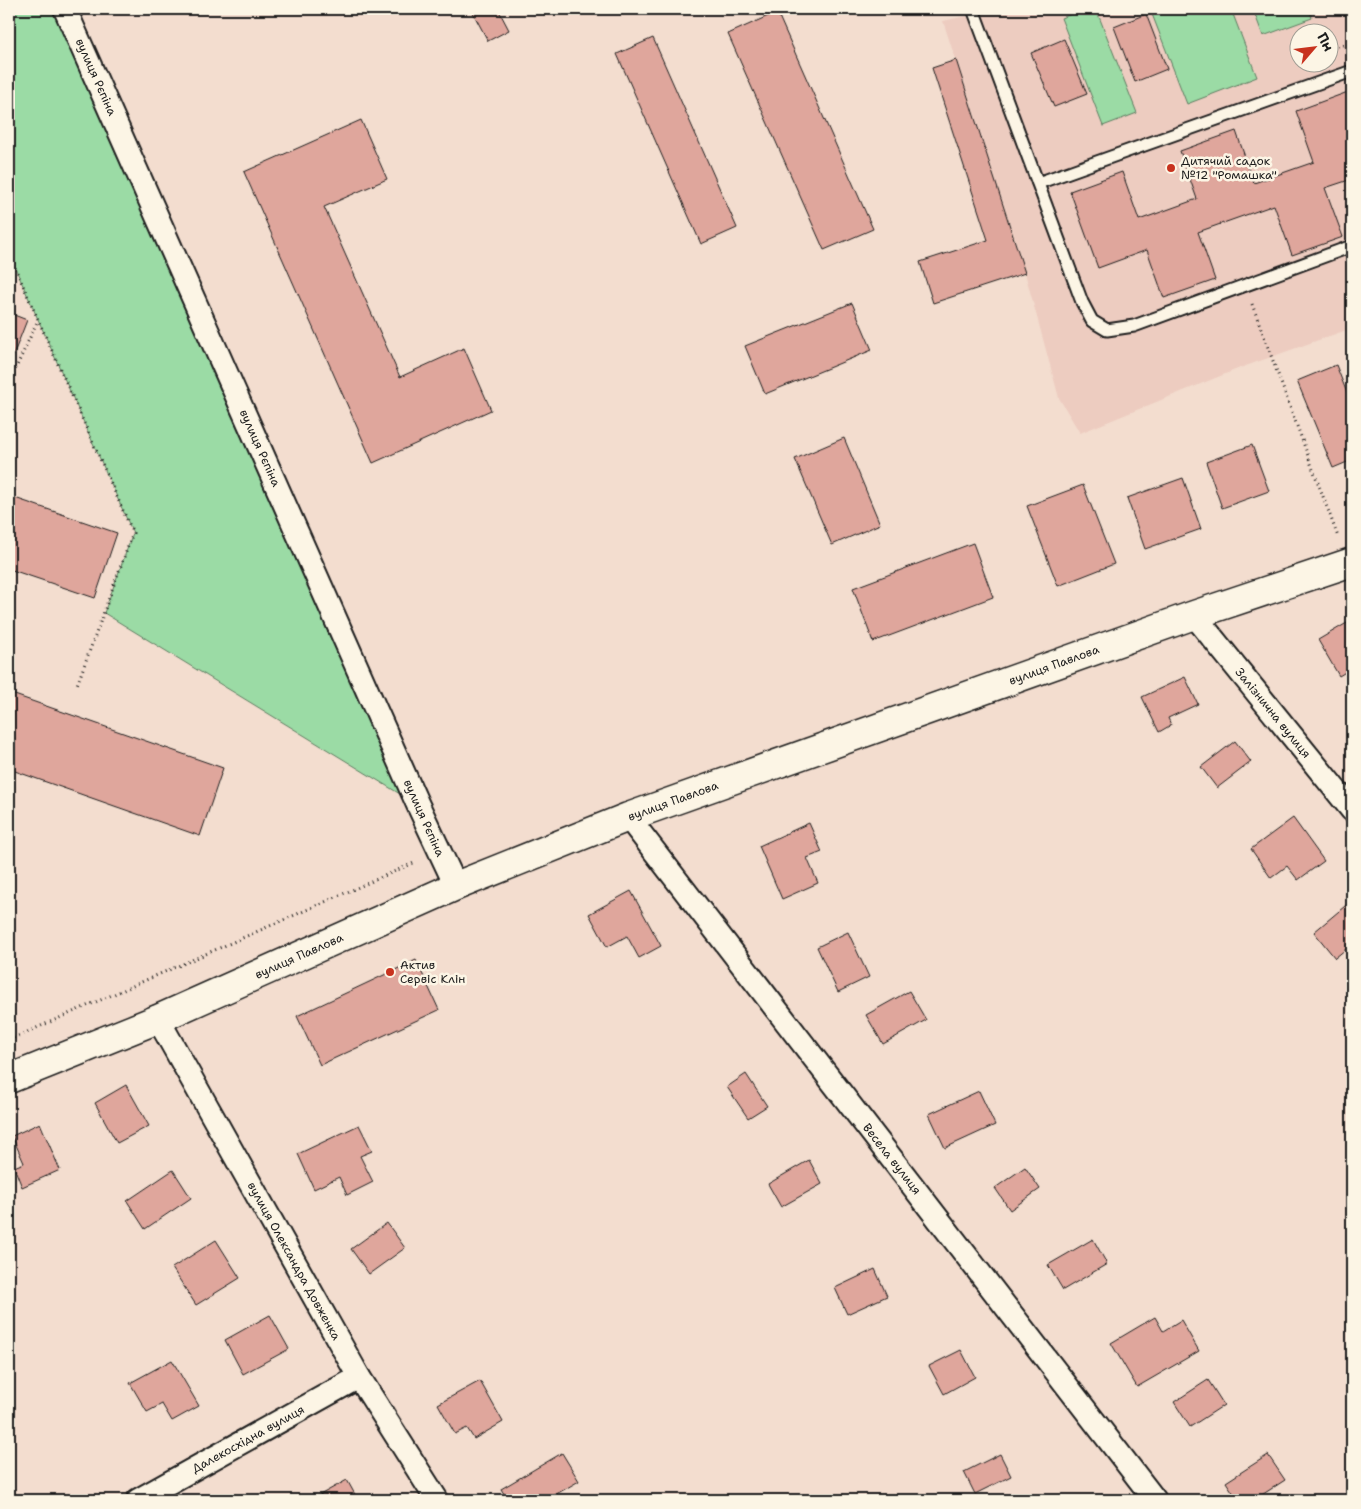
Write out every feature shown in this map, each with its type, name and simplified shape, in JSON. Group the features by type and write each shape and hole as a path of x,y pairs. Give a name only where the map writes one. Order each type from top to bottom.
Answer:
{"street":[{"name":"вулиця Рєпіна","path":"66,9 456,886"},
{"name":"вулиця Павлова","path":"9,1079 158,1019 456,886 628,817 1194,615 1350,563"},
{"name":"Залізнична вулиця","path":"1194,615 1352,810"},
{"name":"Весела вулиця","path":"628,817 1155,1500"},
{"name":"вулиця Олександра Довженка","path":"158,1019 359,1377 436,1500"},
{"name":"Далекосхідна вулиця","path":"138,1500 359,1377"}],"lane":[{"path":"973,9 1082,302 1092,321 1107,330 1134,326 1352,246"},
{"path":"1038,183 1352,70"}],"path":[{"path":"1338,47 1352,42"},
{"path":"9,254 133,533 77,685"},
{"path":"1245,285 1350,563"},
{"path":"9,383 38,320"},
{"path":"9,1040 440,852"}],"shaded area":[{"name":"Дитячий садок №12 \"Ромашка\"","path":"998,9 1352,9 1352,328 1240,368 1080,433 1059,398 1025,273 943,21"}],"green space":[{"path":"9,9 65,9 418,805 104,613 133,533 9,254"},
{"path":"1085,9 1096,9 1137,113 1103,126 1061,18"},
{"path":"1150,9 1231,9 1257,77 1187,104"},
{"path":"1253,9 1309,9 1312,18 1301,22 1288,22 1288,27 1263,36"}],"building":[{"path":"476,9 498,9 509,30 488,41 472,11"},
{"path":"777,12 873,229 824,250 728,34"},
{"path":"1146,14 1167,69 1135,82 1114,27"},
{"path":"653,38 737,228 701,244 617,54"},
{"path":"1064,39 1087,94 1054,107 1031,53"},
{"path":"956,60 1025,273 933,303 920,262 988,240 932,68"},
{"path":"1348,92 1352,105 1352,179 1325,188 1343,237 1292,255 1274,205 1198,232 1215,280 1164,298 1147,250 1098,268 1070,191 1122,172 1139,220 1197,199 1180,151 1236,131 1254,183 1314,162 1296,111"},
{"path":"361,120 387,179 324,207 400,377 464,348 491,410 373,463 244,172"},
{"path":"852,303 872,350 765,394 745,346"},
{"path":"9,313 27,320 9,366"},
{"path":"1336,365 1349,398 1352,397 1352,460 1333,468 1297,381"},
{"path":"844,438 880,524 832,545 795,459"},
{"path":"1252,445 1269,491 1222,508 1206,462"},
{"path":"1183,478 1201,529 1145,549 1127,498"},
{"path":"1083,485 1114,564 1058,586 1027,506"},
{"path":"9,496 117,533 95,598 9,569"},
{"path":"973,543 993,597 873,642 853,588"},
{"path":"1352,620 1352,668 1339,676 1318,640"},
{"path":"1185,677 1198,704 1168,718 1171,725 1159,732 1142,697"},
{"path":"9,693 223,768 200,836 9,769"},
{"path":"1235,741 1251,762 1217,788 1201,767"},
{"path":"1293,818 1324,861 1298,880 1287,866 1271,878 1251,849"},
{"path":"809,823 822,852 807,858 818,883 782,899 759,846"},
{"path":"631,891 661,946 639,958 627,936 607,947 589,914"},
{"path":"1351,901 1352,944 1335,958 1314,932"},
{"path":"848,932 869,977 838,992 817,947"},
{"path":"416,960 439,1010 320,1065 297,1016"},
{"path":"909,991 926,1020 883,1044 866,1015"},
{"path":"746,1074 767,1106 748,1118 727,1087"},
{"path":"126,1085 149,1126 117,1143 95,1103"},
{"path":"979,1091 995,1125 945,1148 929,1114"},
{"path":"40,1123 60,1170 22,1187 14,1167 24,1163 12,1136"},
{"path":"359,1125 372,1151 360,1156 373,1182 347,1195 339,1177 314,1189 298,1154"},
{"path":"809,1160 822,1184 781,1207 768,1184"},
{"path":"1025,1167 1040,1189 1010,1210 995,1188"},
{"path":"173,1170 191,1198 145,1229 127,1201"},
{"path":"387,1223 405,1248 369,1274 351,1249"},
{"path":"1093,1239 1107,1264 1063,1290 1048,1265"},
{"path":"216,1240 240,1278 196,1305 172,1268"},
{"path":"875,1269 887,1296 847,1314 835,1288"},
{"path":"270,1315 289,1349 243,1374 225,1340"},
{"path":"1155,1317 1163,1331 1181,1320 1199,1351 1137,1387 1111,1343"},
{"path":"961,1350 975,1377 944,1394 929,1366"},
{"path":"172,1360 199,1406 172,1421 162,1404 147,1412 130,1383"},
{"path":"1208,1380 1224,1405 1190,1427 1174,1402"},
{"path":"480,1381 503,1422 474,1439 467,1428 455,1434 438,1404"},
{"path":"562,1453 579,1481 546,1500 508,1500 501,1489"},
{"path":"1000,1454 1011,1476 975,1494 964,1472"},
{"path":"1268,1455 1285,1480 1254,1500 1238,1500 1226,1482"},
{"path":"347,1480 358,1500 320,1500 318,1496"}],"place":[{"name":"Дитячий садок №12 \"Ромашка\"","path":"1171,168"},
{"name":"Актив Сервiс Клiн","path":"390,972"}]}
